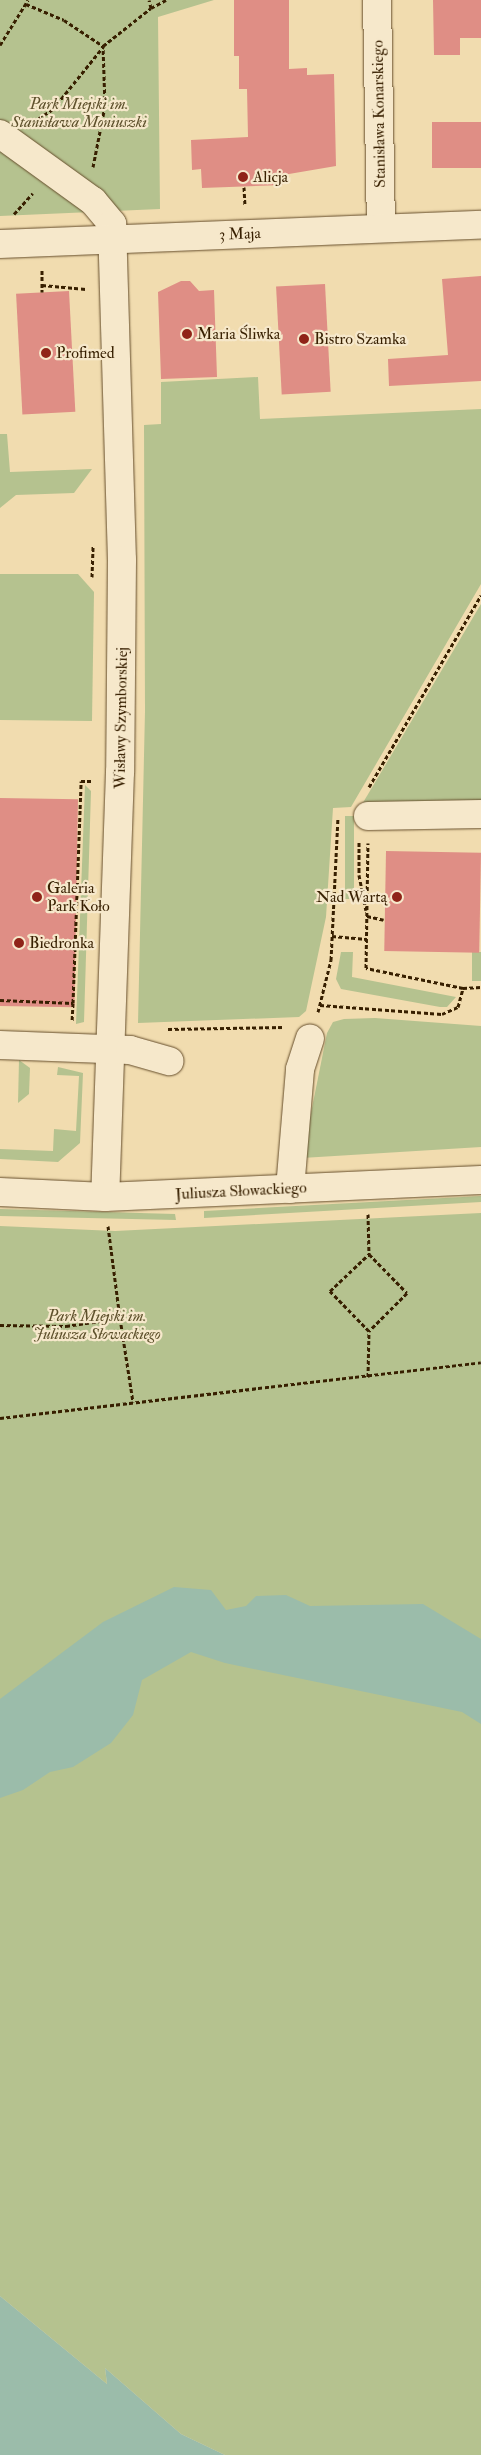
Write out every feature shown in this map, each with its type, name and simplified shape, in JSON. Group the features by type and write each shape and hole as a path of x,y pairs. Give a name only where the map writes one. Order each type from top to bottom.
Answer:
{"street":[{"name":"Stanisława Konarskiego","path":"377,0 381,228"},
{"name":"Wisławy Szymborskiej","path":"5,138 77,190 110,218 113,238 122,570 106,1197"},
{"name":"3 Maja","path":"0,244 113,238 481,225"},
{"path":"367,814 481,814"},
{"path":"290,1189 300,1070 307,1028"},
{"path":"0,1045 111,1050 169,1060"},
{"name":"Juliusza Słowackiego","path":"0,1192 106,1197 481,1180"}],"path":[{"path":"0,45 28,0"},
{"path":"149,0 151,8"},
{"path":"5,138 53,109 103,46 151,8 166,0"},
{"path":"26,4 64,20 103,46"},
{"path":"77,190 92,168 100,141 105,106 103,46"},
{"path":"244,187 244,201"},
{"path":"10,217 28,202"},
{"path":"42,264 42,292"},
{"path":"42,285 53,285 57,290 95,289"},
{"path":"91,548 91,575"},
{"path":"481,595 367,814 366,968 463,988 481,987"},
{"path":"72,1027 81,784"},
{"path":"159,1030 307,1028 320,1006 332,936 338,811"},
{"path":"358,875 367,918"},
{"path":"367,918 384,920"},
{"path":"332,936 367,939"},
{"path":"320,1006 442,1014 458,1007 463,988"},
{"path":"0,1000 73,1003"},
{"path":"368,1214 369,1254 407,1293 369,1331 368,1377"},
{"path":"108,1226 133,1402"},
{"path":"369,1254 330,1291 369,1331"},
{"path":"0,1325 66,1326 120,1318"},
{"path":"0,1418 368,1377 481,1362"}],"green space":[{"name":"Park Miejski im. Stanisława Moniuszki","path":"0,0 214,0 158,17 160,209 0,216"},
{"path":"258,377 260,419 481,409 481,584 351,807 333,808 326,917 306,1011 299,1017 138,1023 145,711 144,425 161,424 161,382"},
{"path":"0,434 7,434 10,472 92,469 74,493 16,495 0,508"},
{"path":"0,574 78,574 94,592 92,721 0,720"},
{"path":"481,604 481,801 361,806"},
{"path":"85,785 91,791 84,1022 76,1024"},
{"path":"345,816 354,816 354,899 345,899"},
{"path":"341,952 353,952 352,977 456,997 447,1007 440,1007 341,989 336,979"},
{"path":"472,952 481,952 481,981 472,981"},
{"path":"375,1018 481,1026 481,1147 302,1158 327,1033 333,1022 344,1019"},
{"path":"19,1060 30,1068 29,1094 18,1103"},
{"path":"58,1067 83,1073 80,1143 58,1162 0,1159 0,1149 53,1151 54,1129 76,1131 79,1076 57,1075"},
{"path":"481,1196 481,1202 204,1218 204,1211"},
{"path":"0,1209 175,1214 176,1220 0,1216"},
{"name":"Park Miejski im. Juliusza Słowackiego","path":"481,1213 481,2455 225,2455 181,2434 105,2368 107,2384 0,2296 0,1226 115,1231"}],"shaded area":[{"path":"174,1587 211,1590 226,1610 246,1606 256,1596 286,1595 310,1606 423,1604 481,1639 481,1724 462,1712 225,1663 191,1652 142,1680 133,1715 111,1743 73,1767 50,1772 23,1790 0,1798 0,1699 103,1622"},
{"path":"0,2296 107,2384 105,2368 181,2434 225,2455 0,2455"}],"building":[{"path":"234,0 289,0 289,69 307,68 307,75 334,74 336,166 283,175 283,185 202,188 201,169 192,170 191,140 248,137 247,89 239,89 239,56 234,56"},
{"path":"433,0 481,0 481,38 460,38 460,55 434,55"},
{"path":"432,122 481,122 481,168 432,168"},
{"path":"481,276 481,381 389,386 388,359 448,355 442,279"},
{"name":"Maria Śliwka","path":"181,281 190,281 199,291 214,290 217,377 161,379 158,292"},
{"name":"Bistro Szamka","path":"325,284 331,392 282,394 276,287"},
{"name":"Profimed","path":"69,291 75,412 22,415 16,294"},
{"name":"Galeria Park Koło","path":"0,798 78,799 74,1007 0,1006"},
{"path":"386,851 481,853 479,953 384,951"}],"place":[{"name":"Alicja","path":"243,177"},
{"name":"Maria Śliwka","path":"187,334"},
{"name":"Bistro Szamka","path":"304,339"},
{"name":"Profimed","path":"46,353"},
{"name":"Galeria Park Koło","path":"37,897"},
{"name":"Nad Wartą","path":"397,897"},
{"name":"Biedronka","path":"19,943"}]}
